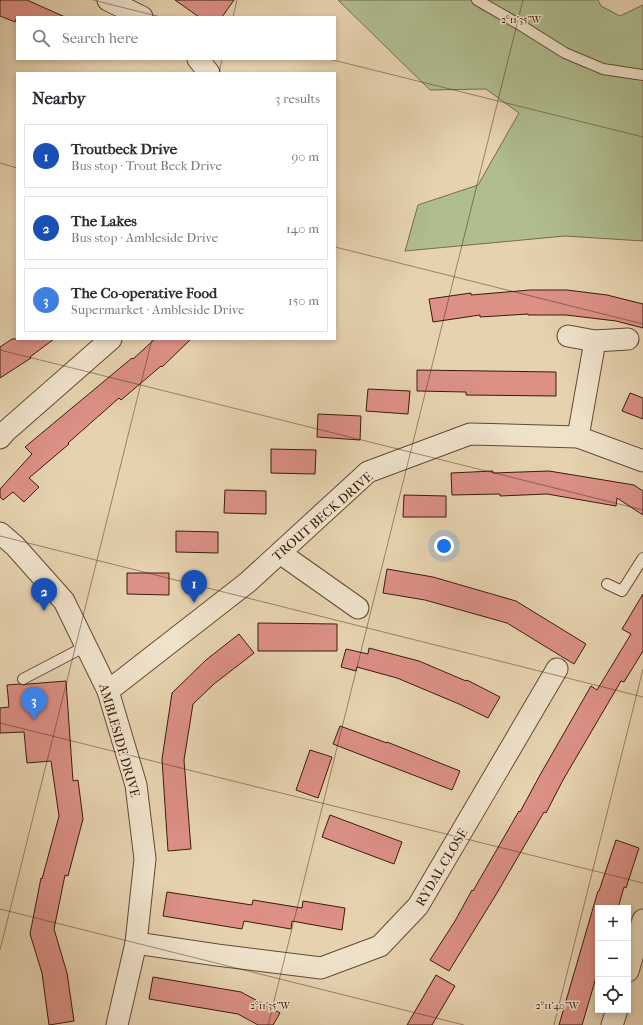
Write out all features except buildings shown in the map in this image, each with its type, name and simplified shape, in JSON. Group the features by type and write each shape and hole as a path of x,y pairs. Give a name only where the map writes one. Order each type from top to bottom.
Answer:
{"street":[{"path":"108,0 140,16"},
{"path":"199,60 208,72"},
{"path":"568,336 595,341 628,339"},
{"path":"0,438 6,431 111,340"},
{"path":"578,437 595,341"},
{"name":"TROUT BECK DRIVE","path":"108,691 248,582 368,472 470,434 578,437 643,461"},
{"name":"AMBLESIDE DRIVE","path":"0,533 15,546 64,601 108,691 136,785 145,859 136,943 117,1025"},
{"path":"280,553 358,608"},
{"name":"RYDAL CLOSE","path":"136,943 322,968 380,946 418,906 557,669"},
{"path":"631,961 643,920"},
{"path":"612,1025 616,1013"}],"lane":[{"path":"477,0 566,53 603,69 643,75"},
{"path":"607,584 622,592 643,558"},
{"path":"23,679 86,646"}],"green space":[{"path":"338,0 598,0 601,6 620,16 643,5 643,241 565,236 405,251 418,205 478,185 519,113 486,89 430,90"}],"place":[{"name":"Troutbeck Drive","path":"194,603"},
{"name":"The Lakes","path":"44,611"},
{"name":"The Co-operative Food","path":"34,720"}]}
